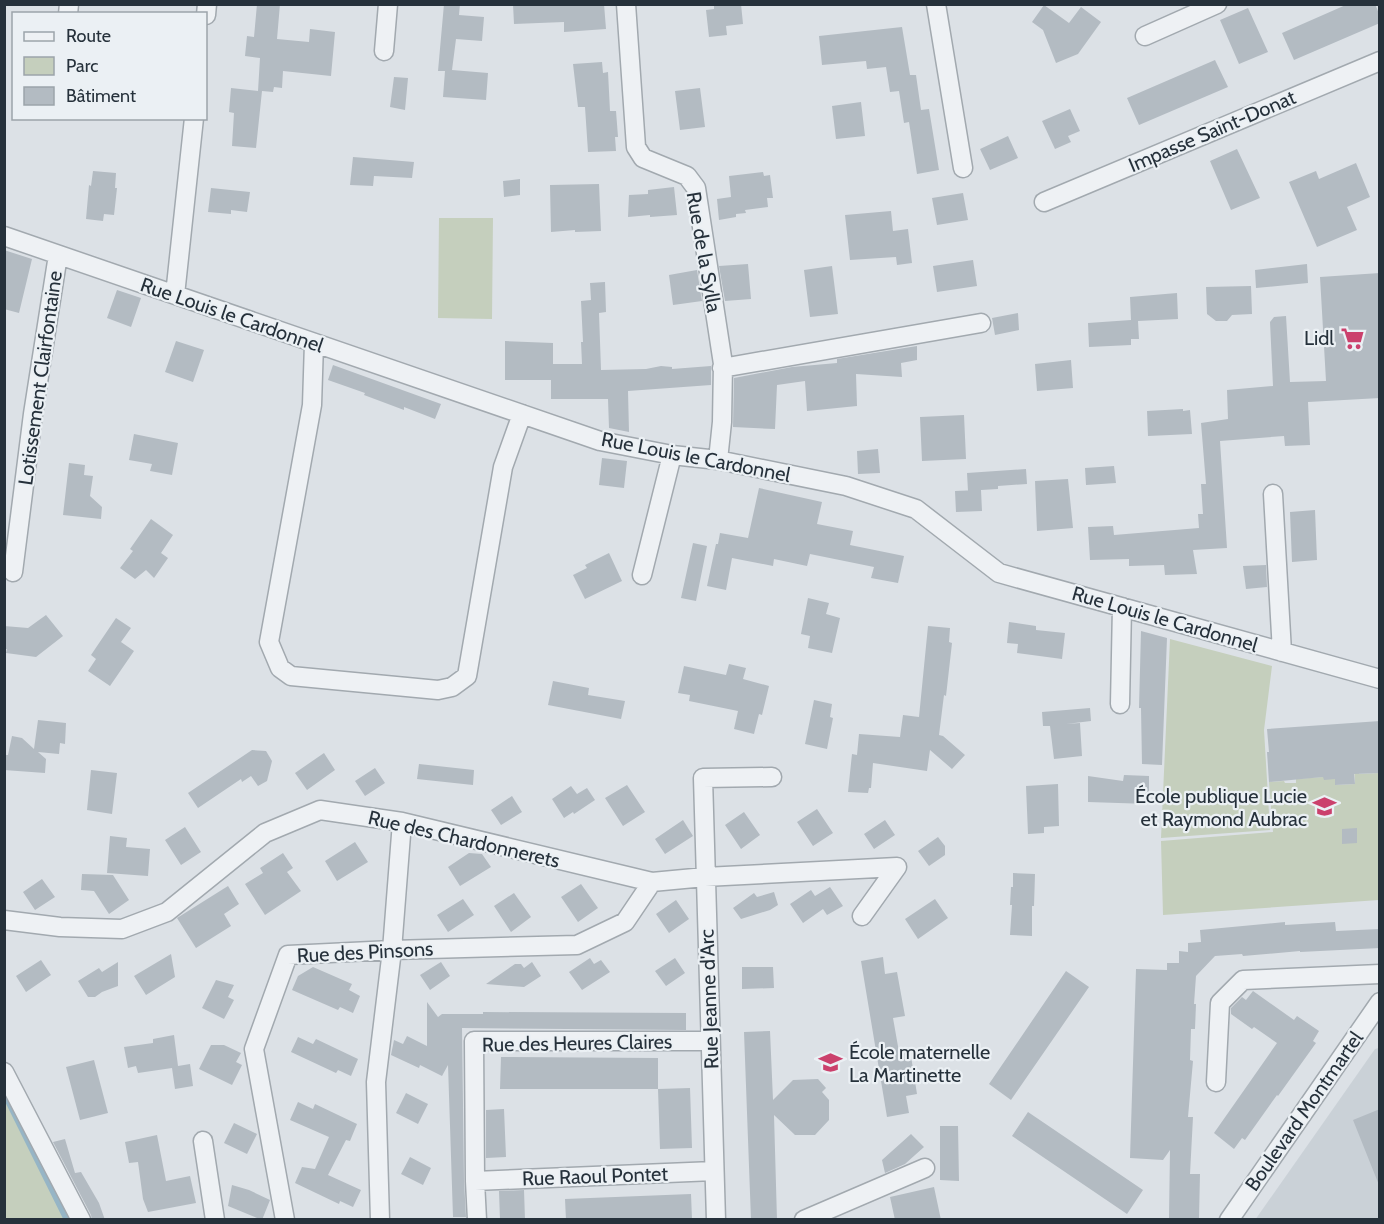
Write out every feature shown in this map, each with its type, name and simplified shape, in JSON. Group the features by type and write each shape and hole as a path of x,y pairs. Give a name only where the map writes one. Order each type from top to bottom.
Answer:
{"street":[{"path":"384,51 388,4"},
{"name":"Rue de la Sylla","path":"626,4 636,147 643,158 687,176 696,188 723,368 722,422 718,460"},
{"path":"936,4 963,168"},
{"path":"1145,36 1217,4"},
{"name":"Impasse Saint-Donat","path":"1044,202 1380,61"},
{"path":"175,295 194,120"},
{"name":"Rue Louis le Cardonnel","path":"4,236 600,441 672,455 718,460 846,486 916,509 999,573 1380,679"},
{"name":"Lotissement Clairfontaine","path":"13,572 33,414 58,255"},
{"path":"723,368 981,323"},
{"path":"314,343 312,405 269,642 280,668 291,676 438,690 452,687 466,676 503,467 522,414"},
{"path":"642,575 672,455"},
{"path":"1273,494 1282,652"},
{"path":"1120,704 1122,607"},
{"name":"Rue Jeanne d'Arc","path":"716,1220 703,778 772,777"},
{"name":"Rue des Chardonnerets","path":"4,920 60,927 122,929 167,912 265,833 320,810 402,822 652,882 897,867 862,916"},
{"path":"380,1220 376,1082 392,950 402,822"},
{"name":"Rue des Pinsons","path":"285,1220 254,1049 288,955 577,945 626,922 652,882"},
{"path":"1216,1082 1220,1003 1243,980 1380,974"},
{"name":"Boulevard Montmartel","path":"1229,1220 1380,1002"},
{"name":"Rue des Heures Claires","path":"477,1220 474,1041 710,1041"},
{"path":"4,1072 81,1220"},
{"path":"203,1141 215,1220"},
{"path":"804,1220 925,1168"},
{"name":"Rue Raoul Pontet","path":"475,1181 714,1171"}],"shaded area":[{"path":"1379,1048 1379,1219 1255,1220 1375,1049"}],"green space":[{"path":"439,218 493,218 492,319 438,318"},
{"path":"1170,639 1272,666 1264,730 1270,830 1161,838"},
{"name":"École publique Lucie et Raymond Aubrac","path":"1354,765 1358,765 1359,774 1379,773 1379,900 1163,915 1161,841 1273,832 1269,782 1296,783 1296,779 1323,777 1334,767 1336,785 1355,784"},
{"path":"5,1086 72,1219 5,1219"}],"building":[{"path":"257,4 280,4 277,39 309,42 310,29 335,32 331,76 283,71 282,88 274,87 273,92 262,91 256,148 232,146 234,113 229,112 231,88 258,91 260,58 245,56 247,36 254,37"},
{"path":"444,4 460,4 459,15 484,17 482,41 456,39 452,70 488,73 486,100 443,97 445,71 438,71"},
{"path":"513,4 604,4 606,29 564,32 564,22 514,24"},
{"path":"714,4 741,4 743,24 726,26 727,35 709,37 706,10 714,9"},
{"path":"1348,4 1375,4 1380,23 1294,60 1282,33"},
{"path":"1044,5 1069,23 1081,7 1101,22 1078,54 1056,63 1043,30 1032,22"},
{"path":"1248,8 1268,52 1239,64 1220,20"},
{"path":"902,27 910,75 916,75 921,110 929,109 939,170 917,174 909,122 904,123 899,91 890,92 886,67 867,69 866,61 822,65 819,36"},
{"path":"1215,60 1228,87 1139,125 1127,98"},
{"path":"602,62 603,73 608,72 610,111 616,111 618,137 615,137 616,151 588,152 585,107 578,107 573,64"},
{"path":"394,77 408,78 405,110 390,107"},
{"path":"700,88 705,127 680,130 675,91"},
{"path":"861,102 865,136 836,139 832,106"},
{"path":"1070,109 1080,131 1068,136 1071,142 1055,149 1042,121"},
{"path":"1008,136 1018,158 990,170 980,149"},
{"path":"1237,149 1260,198 1231,210 1210,161"},
{"path":"353,157 414,162 412,178 374,176 373,186 350,185"},
{"path":"1356,163 1370,197 1347,207 1357,230 1317,247 1289,182 1316,171 1319,179"},
{"path":"93,171 116,173 114,215 104,214 103,221 86,219 89,185 91,186"},
{"path":"763,172 764,176 770,175 773,198 767,198 768,207 745,210 746,213 736,214 736,217 719,220 717,199 731,197 729,176"},
{"path":"520,179 520,195 504,197 503,181"},
{"path":"599,184 601,231 551,232 550,185"},
{"path":"674,187 677,215 628,217 629,195 648,194 648,190"},
{"path":"211,188 250,192 247,212 231,210 231,214 208,212"},
{"path":"963,193 968,220 937,225 932,198"},
{"path":"891,211 893,231 908,229 912,263 897,265 896,257 850,260 845,215"},
{"path":"4,250 32,259 19,313 4,309"},
{"path":"973,260 977,286 937,292 933,266"},
{"path":"748,264 751,299 725,301 719,266"},
{"path":"1307,264 1308,283 1256,288 1255,270"},
{"path":"832,266 838,314 810,317 804,270"},
{"path":"697,270 702,301 673,305 669,275"},
{"path":"1380,273 1380,398 1308,402 1310,445 1285,446 1284,436 1220,441 1227,548 1193,550 1197,574 1165,575 1164,565 1129,566 1129,559 1090,560 1088,527 1113,526 1114,535 1199,528 1198,514 1203,514 1201,484 1206,484 1201,423 1228,419 1227,390 1273,386 1270,322 1274,317 1286,316 1290,382 1326,381 1320,277"},
{"path":"605,282 606,312 599,313 601,370 646,369 661,366 672,367 672,369 711,366 711,385 628,391 629,432 609,428 608,399 551,399 551,380 505,380 505,341 553,343 553,364 582,364 581,301 591,300 590,283"},
{"path":"1251,286 1252,314 1232,315 1227,321 1216,321 1207,314 1206,287"},
{"path":"117,290 141,298 131,327 107,318"},
{"path":"1177,293 1178,319 1138,321 1139,339 1131,339 1131,345 1089,347 1088,323 1131,320 1130,297"},
{"path":"1018,313 1019,330 995,335 992,318"},
{"path":"176,341 204,350 193,382 165,372"},
{"path":"917,346 917,360 901,363 902,377 856,374 857,406 807,411 805,381 777,385 775,429 733,427 734,378 792,367 837,363 837,359"},
{"path":"1071,360 1073,388 1037,391 1035,364"},
{"path":"333,365 441,404 435,419 404,407 404,410 328,380"},
{"path":"1183,409 1183,411 1190,410 1192,434 1148,436 1147,411"},
{"path":"964,415 966,459 922,461 920,417"},
{"path":"134,434 178,443 172,475 150,471 152,464 129,460"},
{"path":"878,449 880,473 858,474 857,451"},
{"path":"602,458 627,461 624,488 599,485"},
{"path":"69,463 85,465 84,475 93,476 90,496 102,507 101,519 63,515"},
{"path":"1114,466 1116,483 1086,485 1085,468"},
{"path":"1026,469 1027,484 981,490 982,511 956,512 955,491 968,490 967,473"},
{"path":"1068,479 1073,528 1037,531 1035,481"},
{"path":"759,488 822,502 817,524 853,531 850,545 904,556 898,583 871,578 874,567 810,554 807,566 774,559 773,566 732,558 726,590 707,586 720,533 748,538"},
{"path":"1315,510 1317,560 1292,562 1290,512"},
{"path":"151,519 173,535 161,553 168,558 154,578 146,570 135,579 120,568 133,551 130,549"},
{"path":"693,543 707,546 696,601 681,598"},
{"path":"609,553 622,581 585,599 573,575 587,568 585,565"},
{"path":"1266,565 1267,587 1246,589 1243,566"},
{"path":"808,598 829,603 826,614 840,618 832,653 808,648 810,636 801,634"},
{"path":"46,615 63,636 36,657 6,653 4,626 28,628"},
{"path":"116,618 131,628 121,642 134,651 110,686 88,671 96,659 91,655"},
{"path":"1009,622 1036,626 1036,630 1065,633 1062,659 1017,653 1018,644 1007,643"},
{"path":"928,626 950,628 949,642 952,643 939,735 965,755 952,769 930,750 927,771 873,763 871,788 868,793 848,792 852,754 857,755 859,734 900,737 903,715 919,717"},
{"path":"1141,631 1167,638 1162,765 1142,764 1141,708 1139,708"},
{"path":"729,664 746,668 743,679 769,686 762,715 759,714 754,734 734,729 738,711 689,701 690,695 678,693 684,666 726,675"},
{"path":"553,681 589,688 588,695 625,701 621,719 548,705"},
{"path":"814,700 832,704 830,717 833,718 827,749 805,744"},
{"path":"1090,708 1091,721 1066,724 1080,723 1082,756 1054,759 1050,726 1043,726 1042,712"},
{"path":"38,720 66,723 65,744 60,743 59,754 38,752 46,759 45,773 4,770 4,755 8,755 12,736 22,738 34,749"},
{"path":"1380,721 1380,773 1354,774 1355,784 1335,785 1335,779 1324,780 1323,777 1269,782 1267,729"},
{"path":"252,750 266,751 272,761 267,781 258,786 251,776 242,782 241,779 198,808 188,793"},
{"path":"324,753 335,770 307,790 295,773"},
{"path":"419,764 474,770 473,785 417,779"},
{"path":"375,768 385,783 365,796 355,781"},
{"path":"91,770 117,773 112,814 87,810"},
{"path":"1124,775 1149,776 1149,804 1088,802 1088,776 1123,781"},
{"path":"1058,784 1059,826 1044,827 1044,833 1028,834 1026,786"},
{"path":"627,785 645,812 623,826 605,798"},
{"path":"571,786 577,794 587,788 595,800 564,818 552,799"},
{"path":"512,796 522,812 501,825 491,810"},
{"path":"817,809 833,833 813,846 797,822"},
{"path":"744,812 760,835 741,849 725,825"},
{"path":"683,820 693,836 665,854 655,839"},
{"path":"885,820 895,835 874,849 864,834"},
{"path":"185,827 201,852 181,865 165,840"},
{"path":"1357,828 1357,843 1342,844 1342,829"},
{"path":"110,836 127,838 126,847 150,849 148,876 107,873"},
{"path":"938,837 945,846 945,855 929,866 918,851"},
{"path":"355,842 368,862 337,881 325,861"},
{"path":"283,853 293,868 287,872 301,891 265,915 245,884 263,873 260,868"},
{"path":"469,853 482,854 491,867 460,886 448,867"},
{"path":"1013,873 1035,874 1032,936 1010,935"},
{"path":"82,874 113,875 129,900 109,914 94,891 81,890"},
{"path":"42,879 55,897 35,910 23,892"},
{"path":"581,884 598,908 578,922 561,897"},
{"path":"228,886 239,904 224,914 231,926 196,948 177,918"},
{"path":"830,887 843,906 827,915 823,909 803,923 790,904 811,890 815,896"},
{"path":"774,892 778,905 770,910 741,919 733,908 754,893 757,897"},
{"path":"514,893 531,917 511,932 494,906"},
{"path":"463,899 474,915 448,932 437,915"},
{"path":"935,899 948,918 918,939 905,919"},
{"path":"676,900 689,919 669,933 656,914"},
{"path":"1285,922 1285,925 1335,922 1336,931 1380,929 1380,948 1215,956 1196,976 1195,1029 1191,1029 1190,1060 1193,1061 1188,1117 1193,1117 1190,1174 1200,1174 1199,1218 1169,1218 1170,1150 1163,1160 1130,1158 1136,969 1167,970 1167,963 1179,963 1179,951 1188,952 1188,943 1201,942 1200,930"},
{"path":"171,954 175,977 146,995 134,976"},
{"path":"883,957 885,974 897,972 905,1016 893,1018 899,1052 910,1050 917,1094 906,1096 909,1113 887,1117 861,961"},
{"path":"590,958 594,964 601,960 610,972 582,990 569,972"},
{"path":"675,958 685,973 666,986 655,971"},
{"path":"41,960 51,975 26,992 16,976"},
{"path":"118,962 118,986 95,997 88,997 78,981 99,968 102,972"},
{"path":"441,962 450,976 430,990 420,975"},
{"path":"532,962 541,976 524,987 486,984 515,964 521,964 524,968"},
{"path":"313,967 352,984 349,990 360,996 353,1013 340,1007 338,1010 292,990 298,976"},
{"path":"742,967 773,967 774,988 742,989"},
{"path":"1066,971 1089,987 1011,1100 989,1084"},
{"path":"216,980 234,985 228,997 234,1000 224,1019 202,1008"},
{"path":"1253,991 1294,1020 1297,1016 1319,1031 1313,1041 1316,1043 1278,1096 1245,1140 1242,1138 1234,1149 1214,1133 1277,1043 1231,1014 1231,1008 1242,997 1246,1000"},
{"path":"427,1002 438,1017 442,1014 483,1014 483,1012 686,1013 686,1030 462,1028 466,1217 453,1217 448,1065 442,1076 391,1055 394,1040 403,1044 407,1036 427,1046"},
{"path":"770,1031 773,1100 793,1080 818,1079 826,1088 822,1092 829,1100 829,1120 815,1135 795,1135 774,1115 777,1220 751,1220 744,1032"},
{"path":"174,1035 178,1066 190,1064 193,1086 175,1089 172,1068 138,1073 136,1066 128,1068 124,1047 153,1043 153,1039"},
{"path":"298,1037 313,1044 316,1039 358,1059 351,1076 338,1070 336,1073 291,1052"},
{"path":"211,1045 224,1045 241,1053 236,1062 242,1065 232,1085 199,1069"},
{"path":"501,1057 658,1058 658,1089 500,1089"},
{"path":"94,1060 108,1113 80,1120 66,1067"},
{"path":"690,1088 692,1148 660,1149 658,1089"},
{"path":"406,1093 428,1104 418,1124 396,1113"},
{"path":"298,1102 313,1109 315,1104 357,1124 350,1141 346,1140 328,1175 361,1190 353,1207 340,1201 339,1204 295,1183 302,1167 315,1169 329,1137 290,1120"},
{"path":"504,1109 506,1157 486,1158 486,1110"},
{"path":"1380,1109 1380,1185 1379,1185 1353,1120"},
{"path":"1028,1112 1143,1190 1127,1214 1012,1136"},
{"path":"234,1123 257,1134 247,1154 224,1143"},
{"path":"940,1126 958,1126 959,1181 940,1180"},
{"path":"911,1134 924,1147 905,1164 885,1173 882,1160"},
{"path":"157,1135 166,1181 190,1176 196,1203 148,1212 143,1199 138,1162 129,1163 125,1142"},
{"path":"65,1139 75,1173 81,1172 99,1203 105,1220 92,1220 53,1142"},
{"path":"410,1157 431,1168 423,1185 401,1174"},
{"path":"232,1185 270,1200 262,1220 228,1206"},
{"path":"934,1187 941,1220 895,1220 890,1197"},
{"path":"524,1190 525,1220 500,1220 499,1191"},
{"path":"691,1194 692,1219 566,1220 565,1199"}],"waterway":[{"path":"4,1093 67,1220"}],"place":[{"name":"Lidl","path":"1352,338"},
{"name":"École publique Lucie et Raymond Aubrac","path":"1325,807"},
{"name":"École maternelle La Martinette","path":"831,1063"}]}
